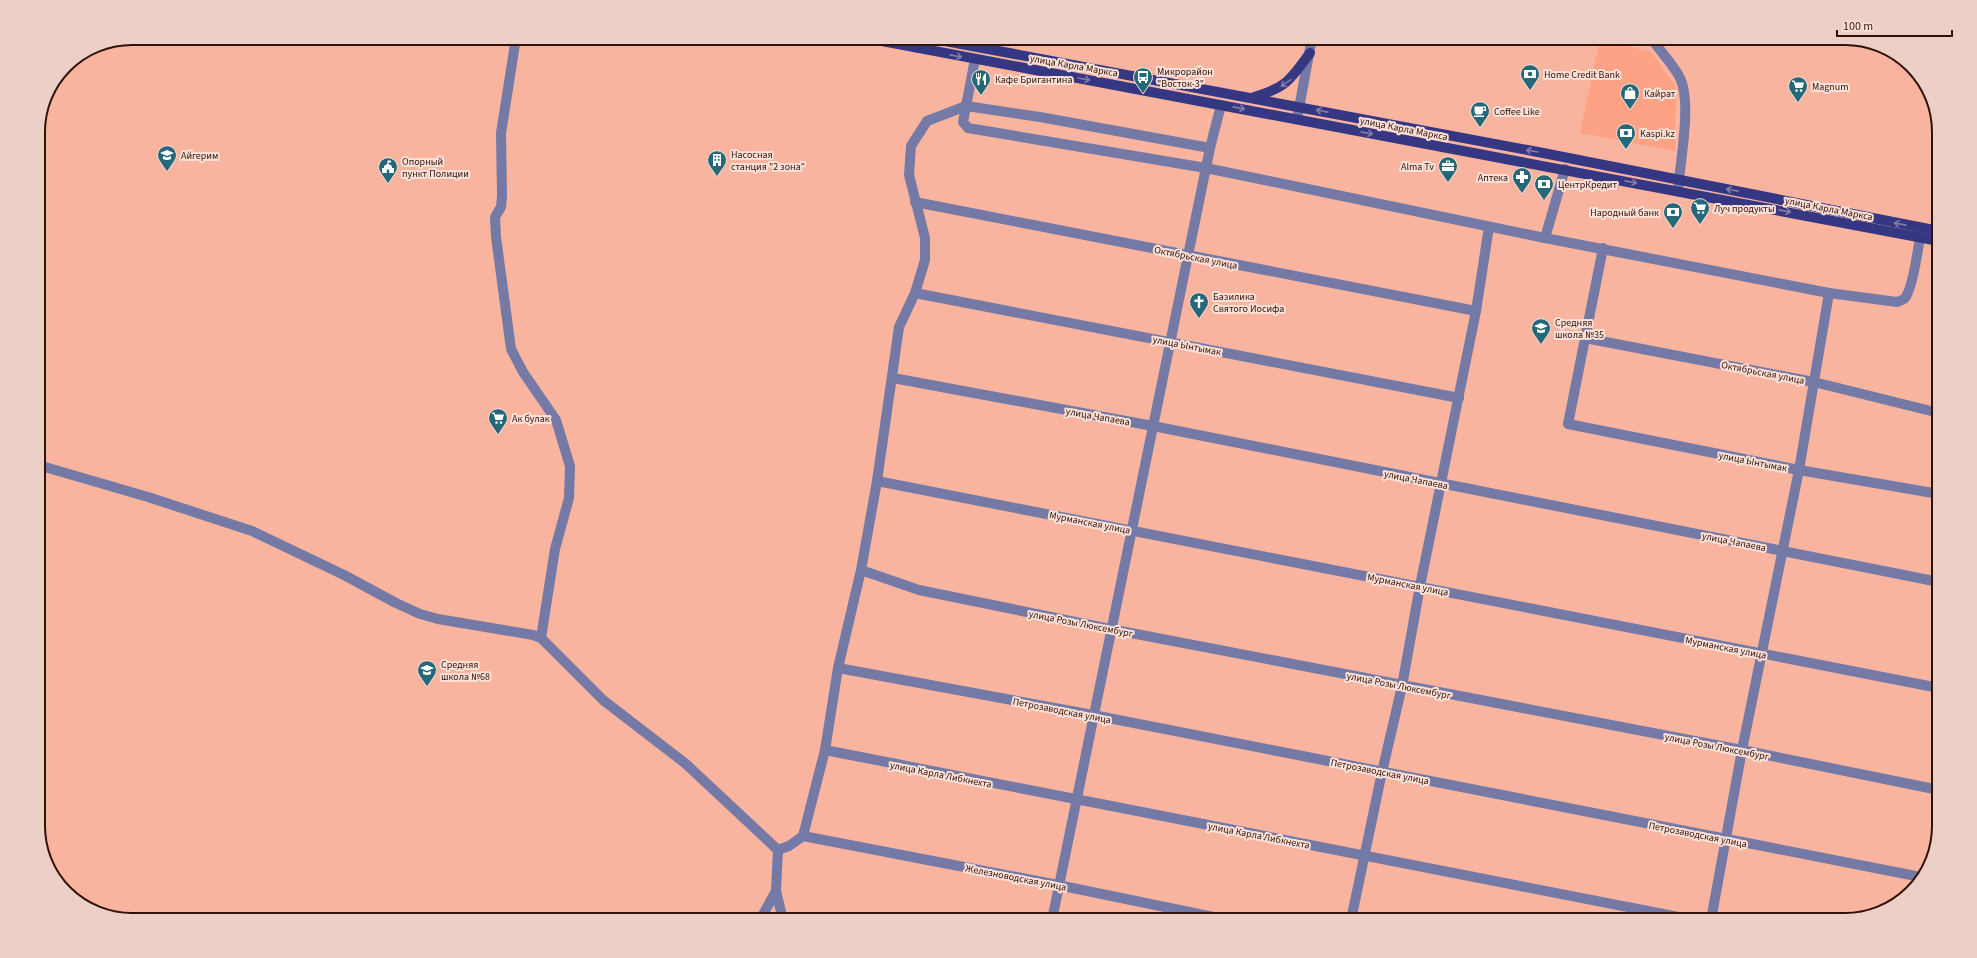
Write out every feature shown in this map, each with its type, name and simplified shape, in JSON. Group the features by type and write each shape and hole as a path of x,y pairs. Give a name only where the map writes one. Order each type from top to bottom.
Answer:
{"main road":[{"name":"улица Карла Маркса","path":"925,45 975,59 1565,170 1920,233 1932,232"},
{"name":"улица Карла Маркса","path":"967,45 1300,107 1678,180 1920,233 1932,238"},
{"path":"1251,98 1276,89 1291,80 1310,53"}],"street":[{"path":"515,45 501,133 502,196 501,207 495,217 496,237 511,349 523,372 556,420 570,466 569,498 555,549 541,638"},
{"path":"1297,120 1311,45"},
{"path":"1656,45 1680,78 1684,91 1684,129 1678,190"},
{"path":"975,59 963,122 968,128 1206,168 1489,227 1830,293 1897,302 1902,301 1906,297 1912,279 1920,233"},
{"path":"1053,913 1110,629 1132,530 1210,148 1221,105"},
{"path":"778,850 789,846 803,836 825,750 838,668 861,570 877,481 893,378 899,327 915,292 925,260 925,238 909,175 910,146 927,121 966,106 1047,118 1210,148"},
{"path":"1545,238 1565,170"},
{"name":"Октябрьская улица","path":"915,202 1476,311"},
{"path":"1353,913 1382,772 1402,686 1420,586 1476,311 1489,227"},
{"path":"1585,338 1603,248"},
{"name":"улица Ынтымак","path":"915,292 1458,398"},
{"path":"1712,913 1761,654 1800,470 1830,293"},
{"name":"Октябрьская улица","path":"1585,338 1814,382 1932,411"},
{"name":"улица Ынтымак","path":"1585,338 1568,424 1800,470 1932,493"},
{"name":"улица Чапаева","path":"893,378 1153,426 1932,581"},
{"path":"45,466 148,497 252,531 344,575 420,614 438,619 533,635 541,638 603,700 686,764 778,850 776,891 781,913"},
{"name":"Мурманская улица","path":"877,481 1932,687"},
{"name":"улица Розы Люксембург","path":"861,570 919,590 1110,629 1742,750 1932,789"},
{"name":"Петрозаводская улица","path":"838,668 1093,715 1915,876"},
{"name":"улица Карла Либкнехта","path":"825,750 1076,801 1365,855 1659,913"},
{"name":"Железноводская улица","path":"803,836 1194,913"},
{"path":"764,913 776,891"}],"shaded area":[{"name":"Кайрат","path":"1599,45 1626,45 1651,52 1676,87 1675,151 1580,133"}],"place":[{"name":"Home Credit Bank","path":"1530,91"},
{"name":"Микрорайон \"Восток-3\"","path":"1143,94"},
{"name":"Кафе Бригантина","path":"981,96"},
{"name":"Magnum","path":"1798,103"},
{"name":"Кайрат","path":"1630,110"},
{"name":"Coffee Like","path":"1480,128"},
{"name":"Kaspi.kz","path":"1626,150"},
{"name":"Айгерим","path":"167,172"},
{"name":"Насосная станция \"2 зона\"","path":"717,177"},
{"name":"Alma Tv","path":"1448,183"},
{"name":"Опорный пункт Полиции","path":"388,184"},
{"name":"Аптека","path":"1522,194"},
{"name":"ЦентрКредит","path":"1544,201"},
{"name":"Луч продукты","path":"1700,225"},
{"name":"Народный банк","path":"1673,229"},
{"name":"Базилика Святого Иосифа","path":"1199,319"},
{"name":"Средняя школа №35","path":"1541,345"},
{"name":"Ак булак","path":"498,435"},
{"name":"Средняя школа №68","path":"427,687"}]}
